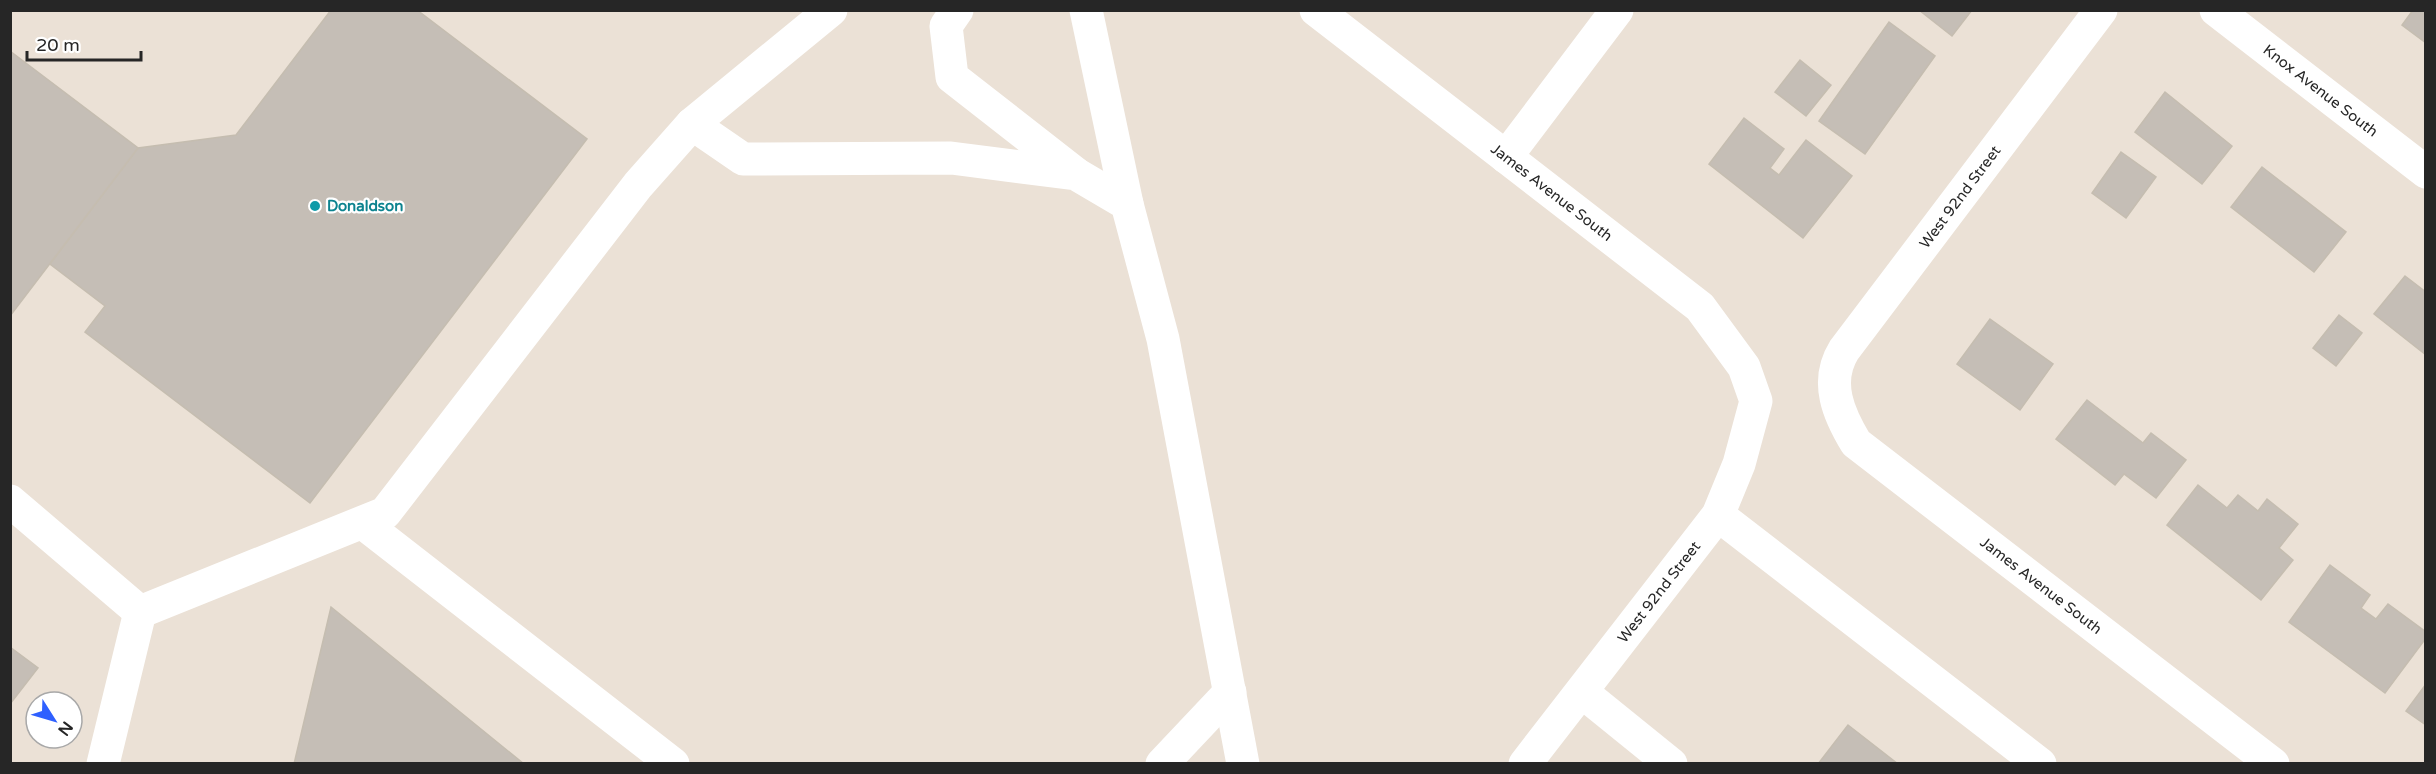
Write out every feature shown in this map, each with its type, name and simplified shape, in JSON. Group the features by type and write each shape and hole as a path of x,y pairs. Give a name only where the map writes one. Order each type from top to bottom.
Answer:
{"street":[{"path":"140,612 385,513 638,185 692,124 831,10"},
{"path":"957,10 946,26 952,77 1076,174 1127,204"},
{"path":"1086,10 1127,204 1163,339 1243,764"},
{"name":"James Avenue South","path":"1316,10 1700,307 1744,367 1756,401"},
{"path":"1506,157 1617,10"},
{"name":"West 92nd Street","path":"1833,390 1839,358 1844,350 2101,10"},
{"name":"Knox Avenue South","path":"2216,10 2426,172"},
{"path":"692,124 744,159 951,158 1076,174"},
{"name":"James Avenue South","path":"1833,390 1842,420 1856,443 2273,764"},
{"name":"West 92nd Street","path":"1525,764 1718,515 1739,464 1756,401"},
{"path":"10,501 140,612"},
{"path":"1718,515 2040,764"},
{"path":"363,522 673,764"},
{"path":"103,764 140,612"},
{"path":"1582,692 1671,764"},
{"path":"1162,764 1230,693"}],"building":[{"name":"Donaldson","path":"331,10 417,10 587,139 310,503 85,332 105,306 50,264 138,148 236,135"},
{"path":"1919,10 1972,10 1952,36"},
{"path":"2413,10 2426,10 2426,43 2402,25"},
{"path":"1889,22 1935,56 1865,154 1819,121"},
{"path":"10,51 138,148 10,316"},
{"path":"1800,60 1831,85 1806,116 1775,92"},
{"path":"2165,92 2232,146 2202,184 2135,132"},
{"path":"1744,118 1784,149 1770,168 1779,175 1806,140 1852,176 1803,238 1709,164"},
{"path":"2121,152 2156,177 2126,218 2092,193"},
{"path":"2262,167 2346,232 2314,272 2231,207"},
{"path":"2405,276 2426,292 2426,355 2374,314"},
{"path":"2339,315 2362,333 2336,366 2313,348"},
{"path":"1990,319 2053,364 2020,410 1957,364"},
{"path":"2087,400 2143,443 2151,433 2186,460 2156,498 2124,474 2115,485 2056,439"},
{"path":"2198,485 2227,508 2238,495 2258,511 2267,499 2298,524 2279,548 2293,560 2261,600 2167,525"},
{"path":"2330,565 2370,595 2361,608 2376,619 2388,604 2426,632 2426,638 2385,693 2289,622"},
{"path":"331,607 524,764 294,764"},
{"path":"10,647 38,668 10,704"},
{"path":"2426,684 2426,725 2406,711"},
{"path":"1848,725 1898,764 1818,764"}],"place":[{"name":"Donaldson","path":"315,206"}]}
